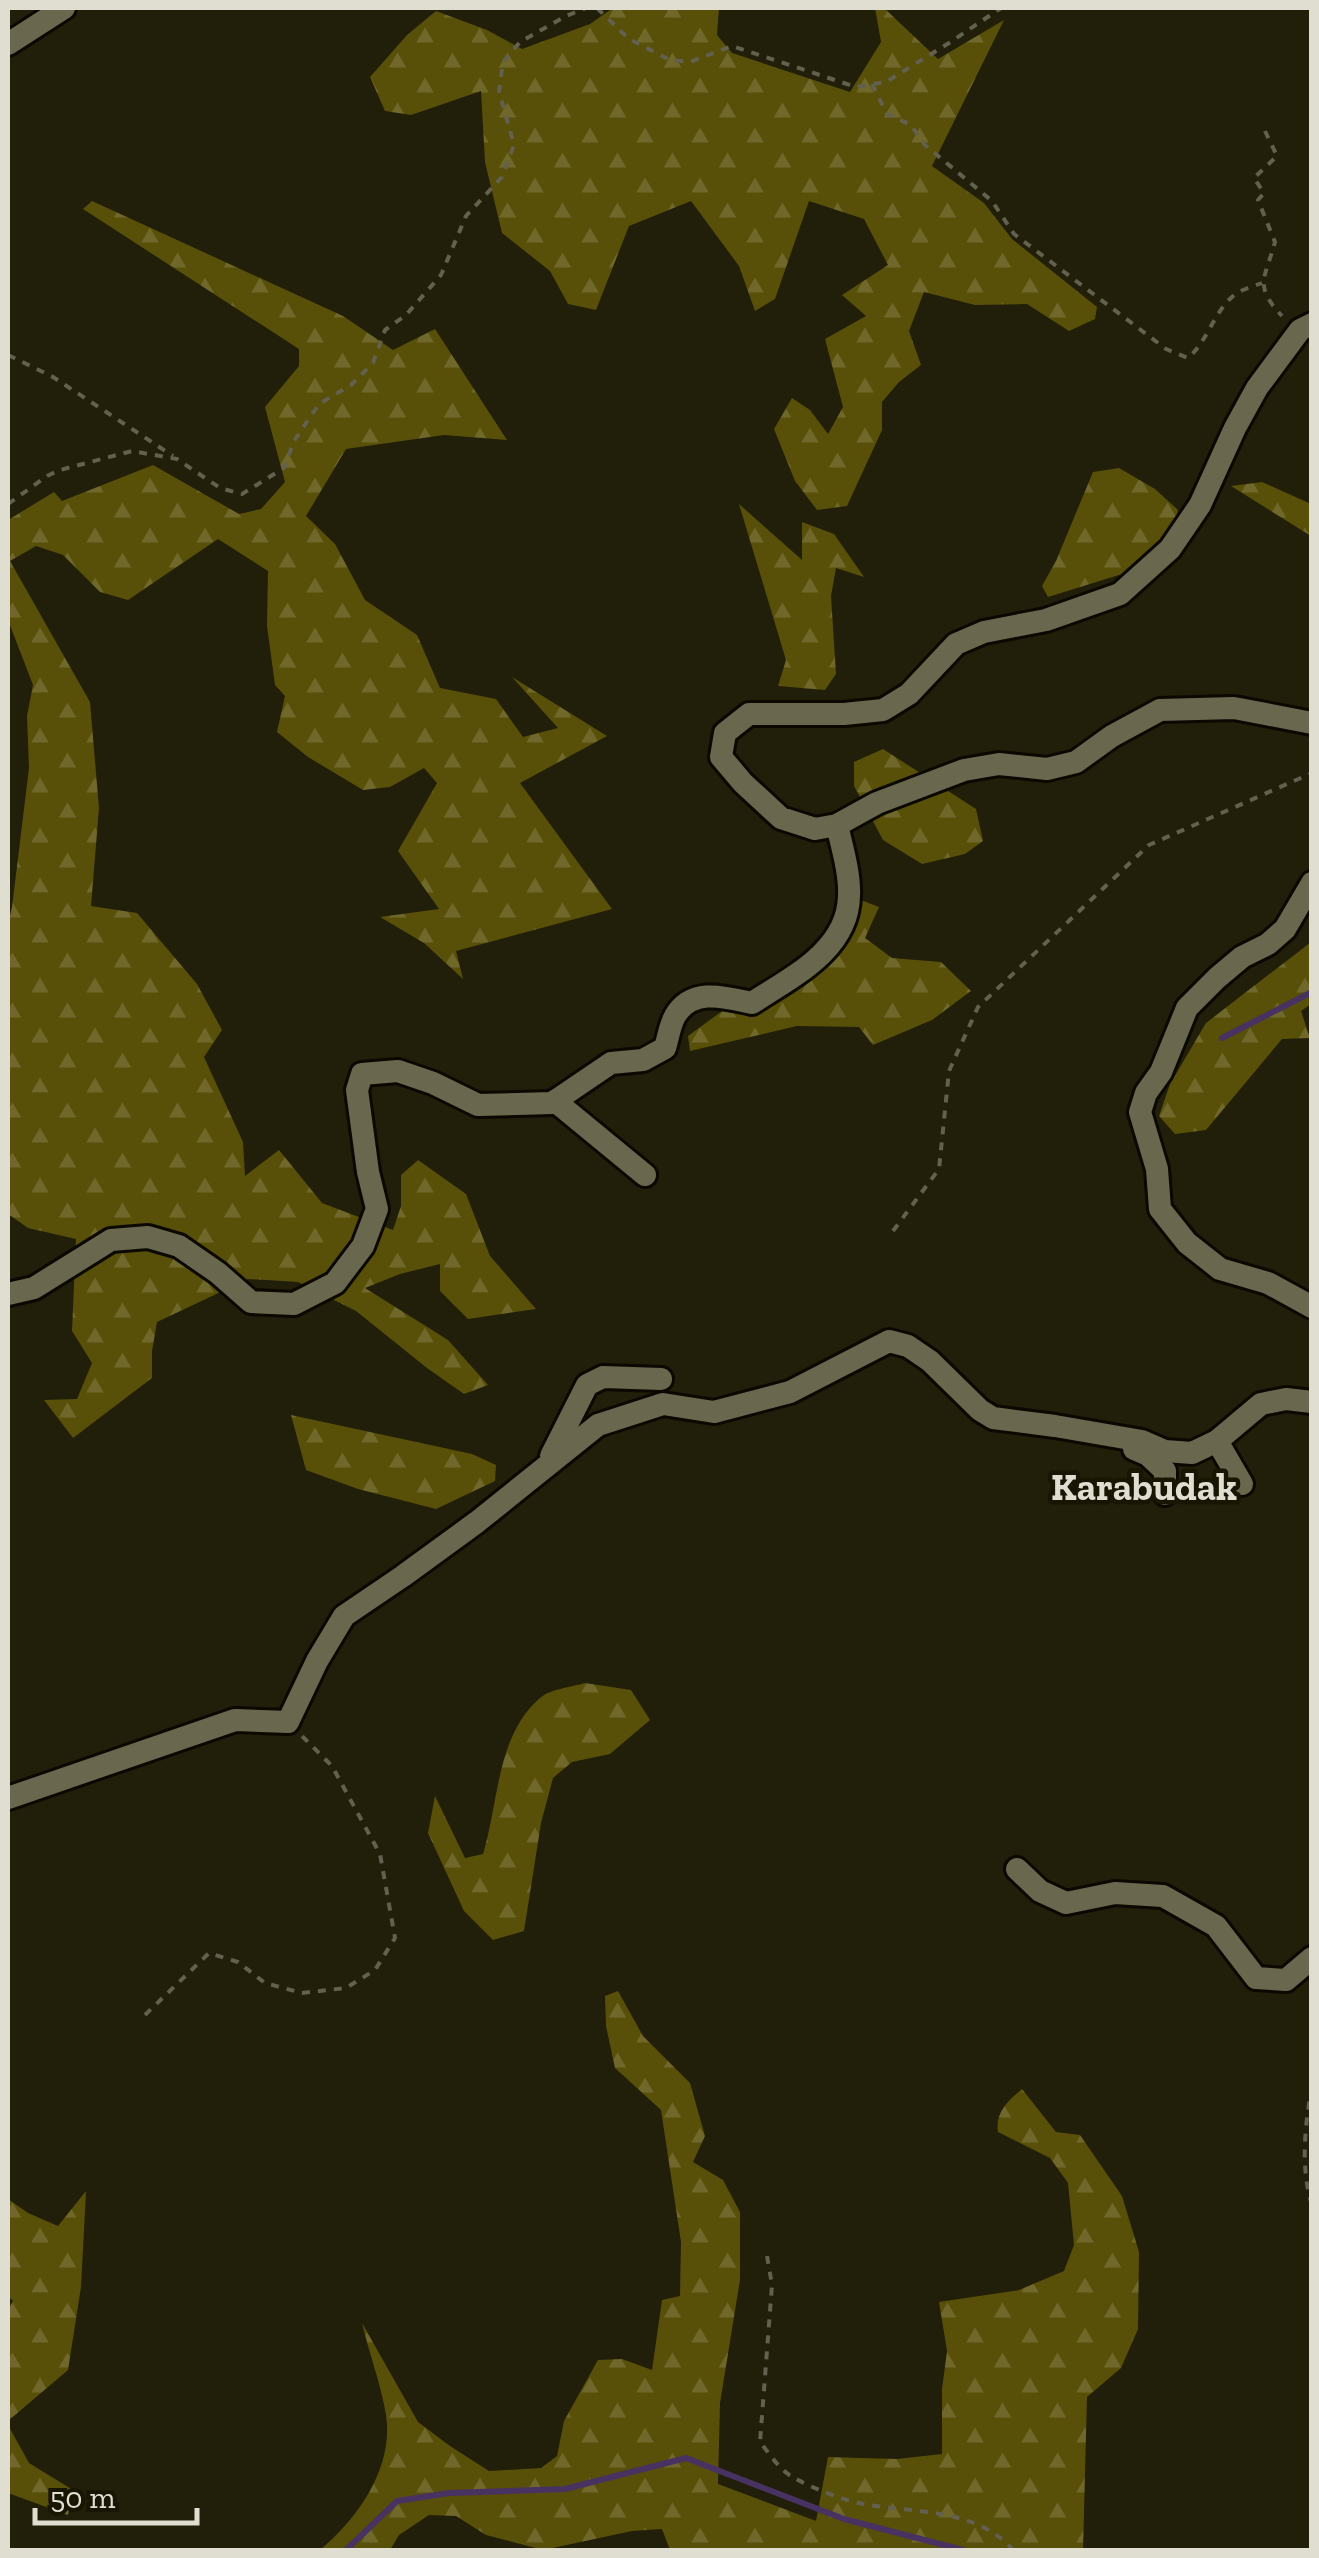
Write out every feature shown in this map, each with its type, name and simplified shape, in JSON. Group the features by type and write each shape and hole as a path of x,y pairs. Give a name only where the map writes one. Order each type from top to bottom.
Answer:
{"street":[{"path":"8,44 64,8"},
{"path":"1303,331 1258,388 1200,504 1170,549 1120,594 1046,620 984,632 956,644 909,694 883,710 749,714 725,733 721,757 742,784 781,818 815,829 837,825 877,803 964,770 999,764 1047,769 1076,762 1112,736 1160,710 1234,708 1312,724"},
{"path":"8,1294 34,1288 111,1240 148,1237 179,1246 252,1302 294,1304 335,1283 362,1246 377,1209 357,1090 362,1074 398,1072 433,1083 478,1105 555,1101 611,1063 643,1060 665,1048 676,1016 692,999 718,995 752,1003 813,964 845,925 850,894 837,825"},
{"path":"1312,883 1285,929 1216,978 1188,1008 1140,1112 1156,1168 1160,1209 1187,1242 1220,1269 1268,1284 1312,1307"},
{"path":"555,1101 645,1175"},
{"path":"8,1798 235,1720 288,1722 344,1616 447,1544 598,1425 663,1404 714,1412 790,1392 889,1341 908,1346 930,1361 993,1418 1142,1441 1165,1451 1192,1453 1218,1441 1261,1404 1286,1399 1312,1402"},
{"path":"544,1468 587,1385 603,1377 661,1379"},
{"path":"1099,1433 1148,1455 1164,1471 1165,1494"},
{"path":"1218,1441 1242,1484"},
{"path":"1016,1869 1040,1891 1066,1903 1115,1894 1163,1896 1216,1926 1256,1978 1286,1980 1312,1958"}],"path":[{"path":"8,355 53,377 220,488 242,494 284,468 294,441 319,404 351,385 374,363 385,330 406,315 442,275 466,216 502,177 514,145 499,91 503,62 520,42 586,8"},
{"path":"596,8 629,39 670,60 690,62 732,46 856,87 886,82 1000,8"},
{"path":"872,84 887,114 911,126 925,145 992,201 1014,234 1166,348 1188,358 1198,350 1233,295 1262,283"},
{"path":"1265,131 1276,156 1254,178 1264,194 1258,200 1275,242 1262,283 1268,301 1286,321 1303,331"},
{"path":"8,504 60,470 132,450 177,459"},
{"path":"893,1231 939,1168 950,1071 978,1008 1149,845 1312,773"},
{"path":"145,2016 210,1953 238,1962 265,1983 302,1993 346,1988 374,1970 395,1938 380,1854 332,1766 288,1722"},
{"path":"1312,2086 1305,2184 1312,2205"},
{"path":"767,2256 772,2284 760,2442 788,2474 824,2490 859,2503 945,2515 986,2527 1013,2550"}],"green space":[{"path":"613,8 719,8 717,35 732,53 850,92 881,42 875,8 884,8 938,59 1004,20 932,166 984,203 1012,239 1097,307 1095,319 1069,331 1027,304 975,305 924,292 909,331 921,365 882,402 882,430 847,506 817,510 795,481 774,429 792,398 810,410 828,434 843,407 825,339 866,316 842,295 888,265 864,219 809,201 775,299 755,311 739,266 691,201 629,226 596,310 568,304 550,271 502,233 485,162 481,91 411,115 385,111 370,77 407,35 436,11 487,30 522,49 590,24"},
{"path":"92,201 343,316 393,350 435,329 507,440 444,435 346,449 306,516 335,544 365,600 417,635 440,688 496,699 523,737 558,728 512,677 607,736 520,783 612,909 456,951 463,979 424,943 380,917 439,909 398,851 437,783 424,768 390,787 363,790 308,757 277,732 285,696 275,685 267,626 268,571 218,539 128,600 100,592 63,555 36,546 10,561 90,702 99,808 91,906 137,913 197,984 222,1030 204,1057 243,1142 245,1176 279,1150 322,1203 393,1230 401,1206 401,1175 418,1160 466,1194 490,1256 536,1309 468,1319 440,1291 440,1264 365,1288 448,1340 488,1385 464,1394 356,1311 298,1282 248,1279 157,1322 152,1378 73,1438 44,1400 77,1399 92,1363 72,1331 76,1239 28,1228 8,1214 8,925 29,768 27,716 33,685 8,620 8,520 54,492 62,501 153,465 239,514 261,509 285,482 265,407 299,366 299,349 83,209"},
{"path":"1119,468 1155,489 1178,510 1175,527 1135,570 1048,597 1042,586 1093,472"},
{"path":"1262,482 1311,504 1311,536 1231,486"},
{"path":"739,504 802,560 802,522 834,534 864,577 836,568 831,596 836,674 825,690 778,686 786,660"},
{"path":"883,749 976,809 983,841 965,854 922,864 883,840 854,786 854,762"},
{"path":"858,899 879,907 865,938 892,958 941,962 971,991 932,1020 873,1045 859,1027 797,1026 690,1051 688,1036 725,1009 757,1014 821,966"},
{"path":"1311,942 1311,1004 1301,1011 1310,1038 1282,1039 1206,1130 1175,1134 1159,1116 1170,1084 1206,1023"},
{"path":"291,1415 472,1454 496,1465 495,1481 436,1509 358,1489 306,1470"},
{"path":"585,1683 631,1690 650,1720 610,1754 572,1762 553,1778 541,1823 524,1931 493,1940 464,1911 428,1833 435,1796 465,1858 483,1854 501,1771 515,1731 544,1695"},
{"path":"618,1991 643,2036 690,2083 705,2136 693,2162 723,2180 740,2212 740,2280 720,2403 718,2484 816,2521 828,2457 897,2459 942,2454 942,2389 947,2351 939,2302 1019,2290 1064,2271 1074,2245 1068,2183 1050,2158 998,2132 1004,2108 1022,2089 1056,2132 1080,2135 1122,2196 1139,2252 1138,2329 1121,2368 1087,2397 1083,2550 670,2550 662,2529 632,2531 543,2550 486,2535 456,2516 429,2515 399,2535 390,2550 320,2550 360,2507 379,2473 384,2454 386,2415 362,2323 418,2422 489,2471 541,2468 557,2456 564,2421 598,2360 622,2359 652,2370 662,2300 680,2296 681,2242 661,2110 615,2068 606,2026 605,1996"},
{"path":"86,2191 81,2287 68,2370 8,2421 8,2309 13,2301 8,2296 8,2199 58,2226"},
{"path":"8,2425 29,2463 73,2490 68,2515 8,2493"}],"waterway":[{"path":"1222,1038 1312,992"},
{"path":"346,2550 397,2501 449,2493 565,2489 686,2458 844,2519 963,2550"}],"district":[{"name":"Karabudak","path":"1144,1487"}]}
